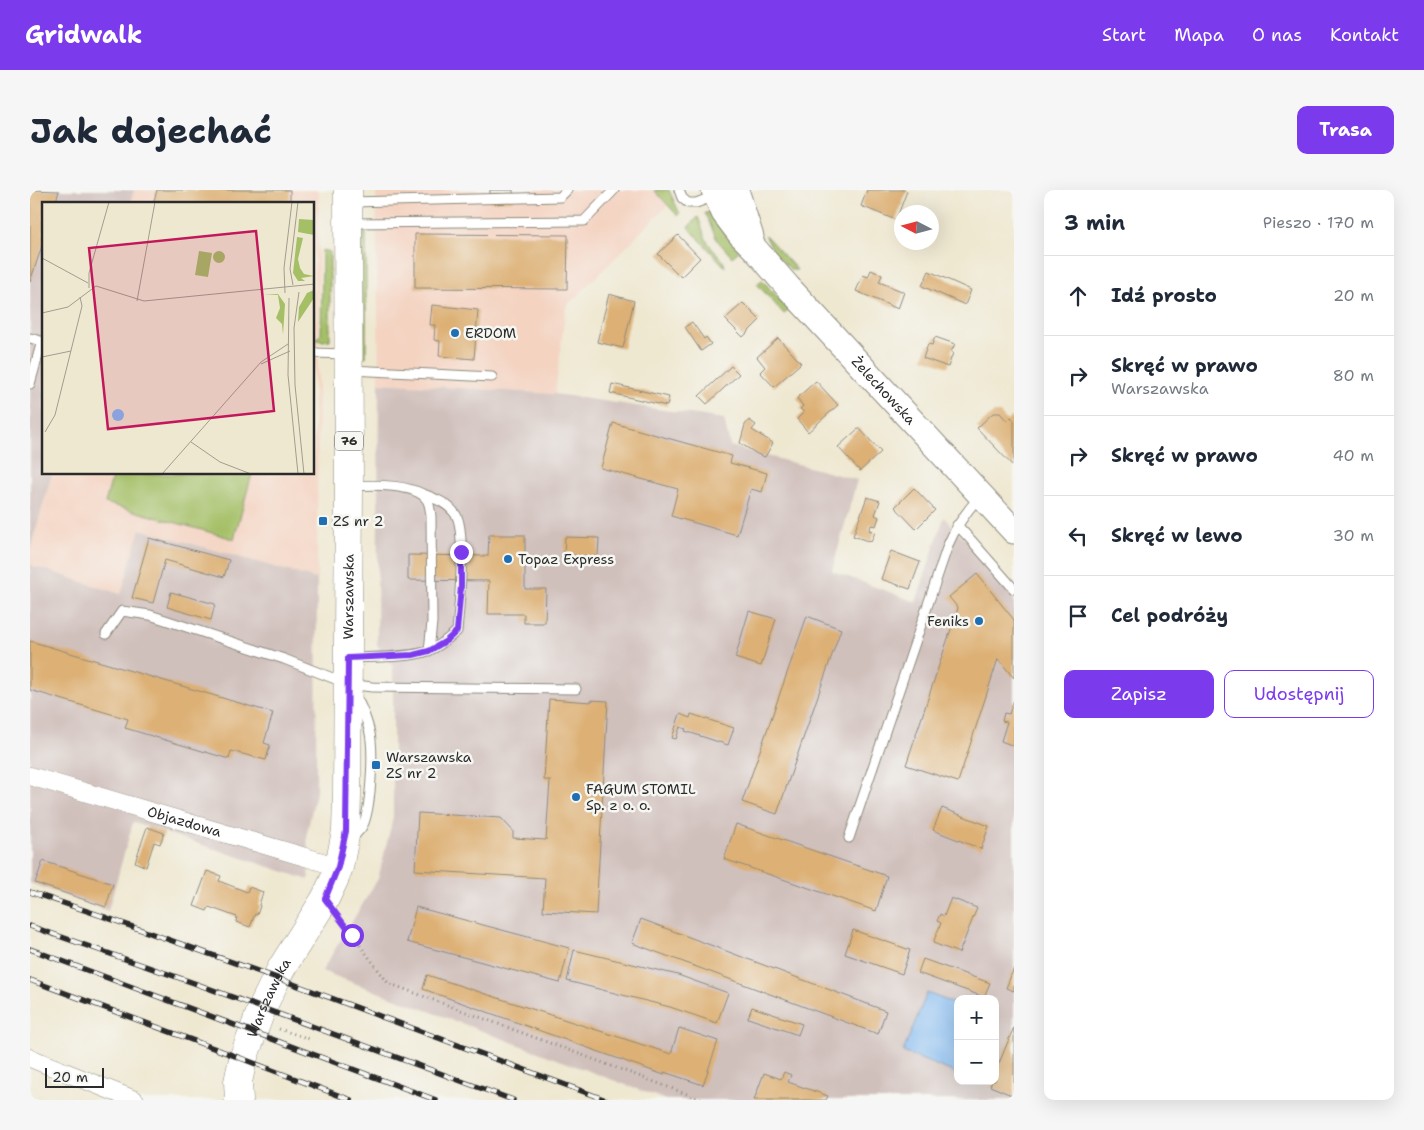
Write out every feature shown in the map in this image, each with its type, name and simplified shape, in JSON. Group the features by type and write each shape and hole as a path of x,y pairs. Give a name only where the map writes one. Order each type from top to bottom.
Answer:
{"main road":[{"name":"Żelechowska","path":"722,192 724,213 740,234 755,248 788,287 1014,531"},
{"name":"Warszawska","path":"239,1100 238,1082 243,1058 257,1021 281,969 325,899 341,857 346,831 349,486 348,205"}],"street":[{"name":"Objazdowa","path":"30,776 341,857"},
{"path":"30,1058 136,1100"}],"lane":[{"path":"411,190 411,200"},
{"path":"348,205 478,194 538,194 560,197 567,190"},
{"path":"348,205 584,220 614,190"},
{"path":"678,190 682,198 688,203 696,203 722,192"},
{"path":"30,338 42,342"},
{"path":"30,384 42,345"},
{"path":"315,353 348,362 492,377"},
{"path":"348,671 429,651 446,641 457,631 461,586 460,532 456,515 443,502 394,486 349,486"},
{"path":"416,492 427,500 431,516 432,622 429,651"},
{"path":"849,838 948,545 964,514 981,495"},
{"path":"957,525 1014,590"},
{"path":"106,634 122,611 150,615 284,658 348,671 372,687 576,689"}],"path":[{"path":"325,899 388,983 703,1100"},
{"path":"257,1021 310,1039"}],"shaded area":[{"path":"30,190 134,190 131,202 42,202 42,475 52,475 30,550"},
{"path":"134,190 319,190 317,579 141,529 121,594 30,565 30,550 52,475 315,475 315,202 131,202"},
{"path":"376,190 654,190 668,205 566,307 555,394 379,383"},
{"path":"379,383 555,394 724,419 730,446 857,480 832,571 916,602 944,517 1014,590 1014,1100 666,1100 322,971 378,879 393,818 393,667 377,645"},
{"path":"140,529 317,579 316,792 307,832 309,880 133,822 108,911 30,883 30,565 121,594"}],"green space":[{"path":"654,190 669,190 680,214 678,216"},
{"path":"711,212 739,251 732,257 717,240 705,213"},
{"path":"698,217 707,240 725,267 688,227"},
{"path":"361,229 366,229 366,357 361,357"},
{"path":"765,235 797,270 791,270 774,253"},
{"path":"322,250 330,252 330,340 323,341 316,339 321,334"},
{"path":"762,280 789,310 784,314 757,284"},
{"path":"113,475 252,475 234,539 105,503"}],"water":[{"path":"927,993 954,1003 954,1072 903,1052"}],"building":[{"path":"30,190 59,191 56,202 42,202 42,246 30,282"},
{"path":"157,190 290,190 290,202 154,202"},
{"path":"490,190 513,190 513,201 490,202"},
{"path":"867,190 907,191 902,205 894,205 894,219 861,206"},
{"path":"415,234 568,235 567,289 415,288"},
{"path":"678,235 700,258 681,277 658,254"},
{"path":"871,270 882,275 879,282 904,292 898,309 856,291 863,275 868,277"},
{"path":"929,271 971,290 965,305 922,286"},
{"path":"609,294 634,301 623,348 597,342"},
{"path":"743,303 760,320 743,337 725,319"},
{"name":"ERDOM","path":"432,305 478,310 474,359 439,356 440,341 434,340 435,325 430,325"},
{"path":"692,322 704,339 706,337 711,344 701,351 685,327"},
{"path":"935,337 955,344 948,367 923,358 928,344 932,345"},
{"path":"778,338 801,363 774,387 760,372 765,367 757,357"},
{"path":"731,366 739,374 707,404 699,396"},
{"path":"816,381 838,405 808,432 797,419 804,412 800,409 803,406 797,398"},
{"path":"612,384 669,397 667,406 610,393"},
{"path":"993,413 1000,413 1007,421 1011,417 1014,420 1014,467 977,428"},
{"path":"749,420 756,425 752,430 773,443 765,457 740,443 745,425"},
{"path":"613,423 732,456 730,463 767,473 762,492 751,489 737,535 671,516 678,489 601,468"},
{"path":"859,428 881,452 860,471 838,447"},
{"path":"914,488 935,510 916,529 895,507"},
{"path":"867,497 880,501 875,515 879,517 876,526 871,525 869,530 875,532 871,542 853,536"},
{"path":"489,535 525,535 525,589 546,589 545,623 524,623 524,614 488,614 489,581 408,580 408,555 488,556"},
{"path":"565,537 599,538 598,556 564,555"},
{"path":"149,538 229,560 224,577 165,560 153,603 132,598"},
{"path":"891,551 920,562 910,589 881,579"},
{"path":"977,574 1014,620 1014,678 998,659 958,782 906,765 958,608 949,597"},
{"path":"171,592 215,604 211,620 167,607"},
{"path":"749,611 776,619 761,666 735,658"},
{"path":"807,616 841,629 777,814 742,802"},
{"path":"30,641 273,713 264,743 270,745 266,760 231,751 229,759 125,728 128,719 30,690"},
{"name":"FAGUM STOMIL Sp. z o. o.","path":"549,699 591,702 591,700 608,701 596,914 543,911 545,878 415,870 418,813 501,818 513,831 513,838 546,840 550,780 544,780"},
{"path":"1014,700 1014,746 1001,741 1007,722 1002,721 1004,713 1009,714"},
{"path":"680,714 690,718 691,714 734,728 728,745 685,731 686,729 680,727 676,739 672,738"},
{"path":"942,808 989,826 981,849 933,830"},
{"path":"736,824 887,876 876,911 724,859"},
{"path":"147,827 164,833 160,844 154,842 146,867 135,862"},
{"path":"43,861 113,884 106,907 35,883"},
{"path":"207,871 221,876 219,881 247,892 249,887 263,892 257,915 255,914 250,927 236,922 237,917 209,907 207,911 194,906"},
{"path":"951,898 977,908 959,953 933,943 941,923 937,921 940,914 944,916"},
{"path":"416,907 569,948 560,983 407,942"},
{"path":"641,919 886,1011 878,1034 632,943"},
{"path":"853,930 910,950 902,974 845,954"},
{"path":"574,950 678,975 728,993 717,1023 670,1007 567,981"},
{"path":"923,959 990,983 985,995 978,995 918,973"},
{"path":"1014,968 1014,991 1006,988"},
{"path":"427,975 671,1054 679,1028 718,1041 703,1085 664,1072 664,1075 423,989"},
{"path":"752,1007 802,1024 798,1035 748,1018"},
{"path":"1014,1027 1014,1096 990,1086 999,1085 999,1063"},
{"path":"784,1072 791,1075 788,1082 828,1096 826,1100 754,1100 764,1073 781,1079"}],"railway":[{"path":"30,892 277,978 606,1100"},
{"path":"30,926 194,983 513,1100"},
{"path":"30,949 436,1100"},
{"path":"30,980 351,1100"}],"place":[{"name":"ERDOM","path":"455,333"},
{"name":"ZS nr 2","path":"323,521"},
{"name":"Topaz Express","path":"508,559"},
{"name":"Feniks","path":"979,621"},
{"name":"Warszawska ZS nr 2","path":"376,765"},
{"name":"FAGUM STOMIL Sp. z o. o.","path":"576,797"}],"route":[{"path":"352,935 325,899 335,878 346,831 348,658 413,655 429,651 446,641 457,631 461,586 461,552"}]}
